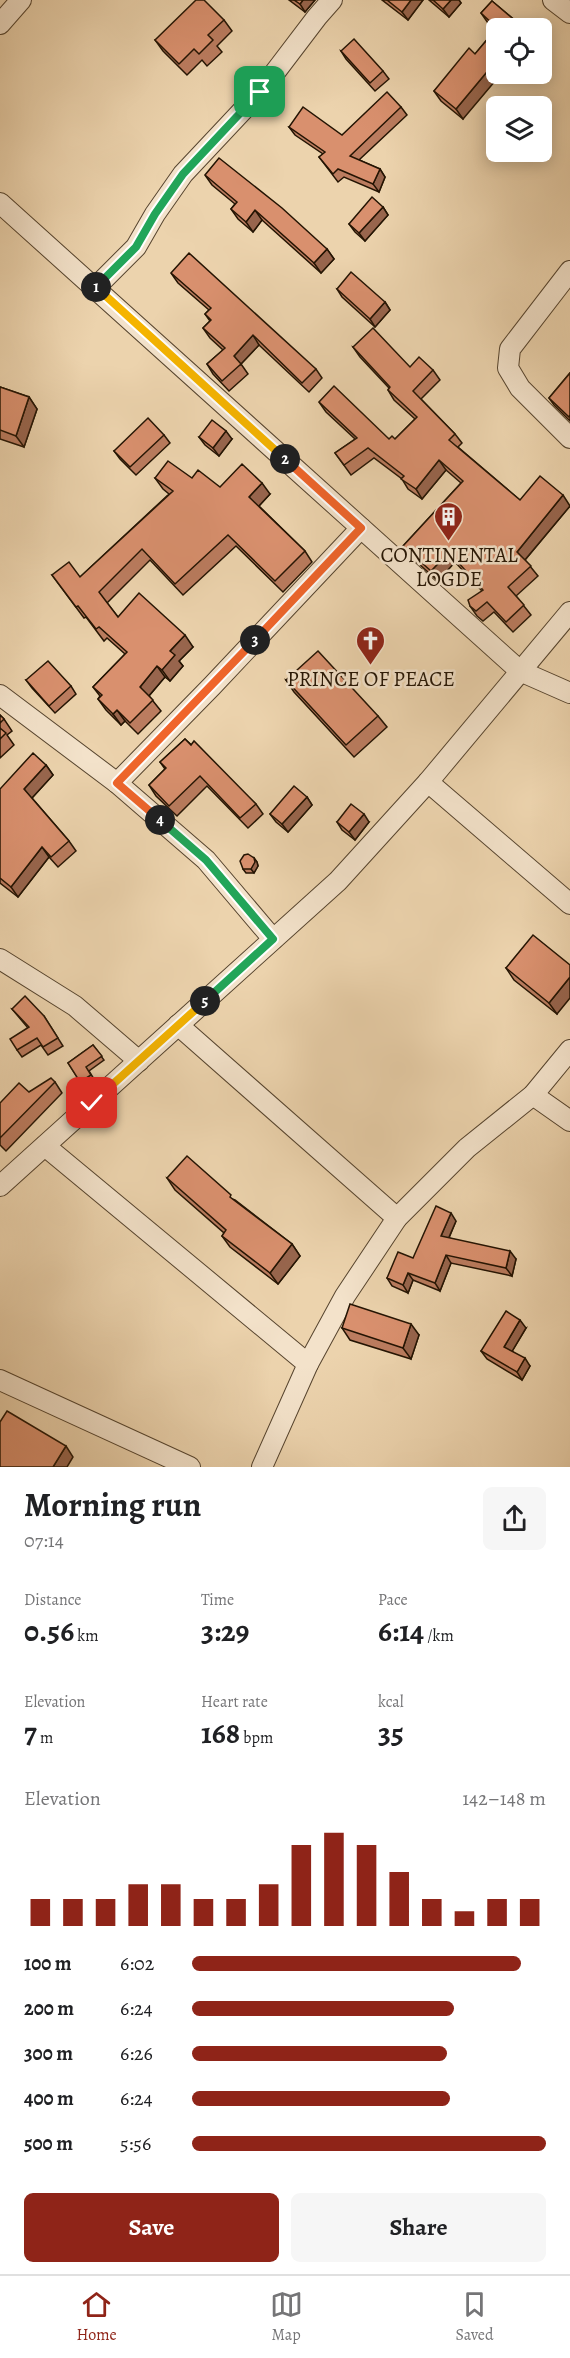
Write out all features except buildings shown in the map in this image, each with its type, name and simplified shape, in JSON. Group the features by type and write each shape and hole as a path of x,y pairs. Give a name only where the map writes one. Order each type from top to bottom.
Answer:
{"street":[{"path":"0,24 21,0"},
{"path":"95,288 136,247 155,214 183,174 260,92 317,16 332,0"},
{"path":"553,0 570,13"},
{"path":"0,203 520,672 570,693"},
{"path":"570,271 510,349 508,368 520,388 570,438"},
{"path":"117,783 361,528"},
{"path":"0,1186 338,881 428,782 570,612"},
{"path":"0,694 117,783 206,860 273,939"},
{"path":"428,782 570,903"},
{"path":"0,959 75,1006 140,1061"},
{"path":"178,1025 397,1218"},
{"path":"262,1467 308,1364 345,1296 397,1218 467,1148 533,1095 570,1050"},
{"path":"533,1095 570,1121"},
{"path":"45,1146 308,1364"},
{"path":"0,1380 190,1467"}],"place":[{"name":"CONTINENTAL LOGDE","path":"449,542"},
{"name":"PRINCE OF PEACE","path":"371,666"}],"route":[{"path":"92,1103 273,939 206,860 117,783 361,528 95,288 136,247 155,214 183,174 260,92"}]}
